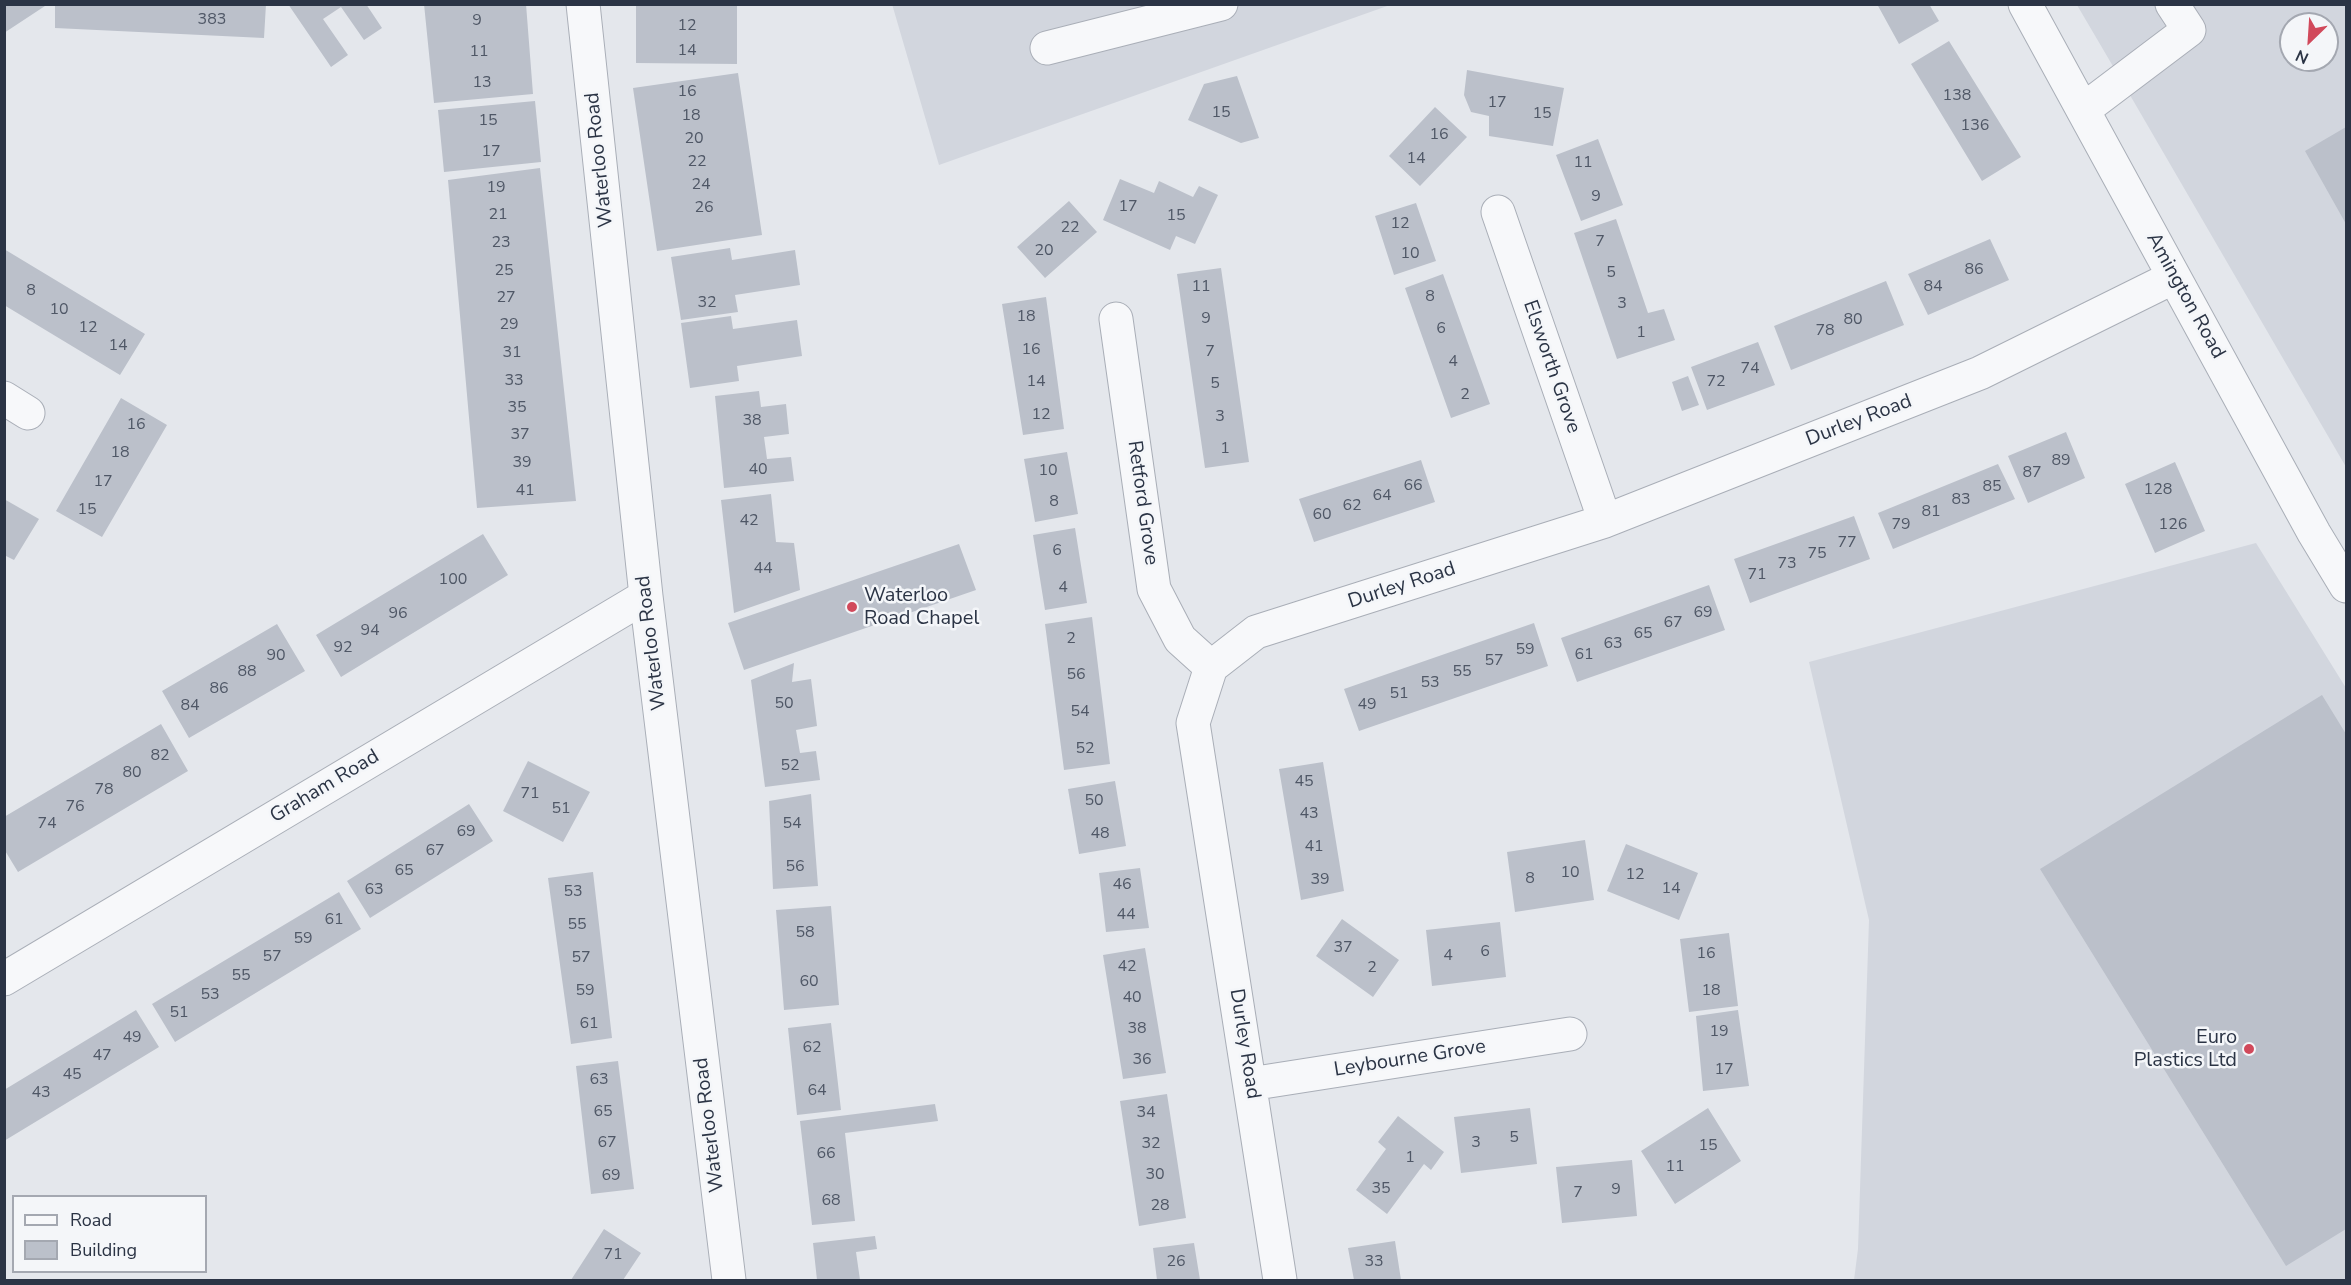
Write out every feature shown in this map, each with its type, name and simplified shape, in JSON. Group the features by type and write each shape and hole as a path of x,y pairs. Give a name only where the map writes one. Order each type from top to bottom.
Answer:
{"street":[{"name":"Waterloo Road","path":"584,4 646,596 729,1281"},
{"path":"1047,48 1221,4"},
{"name":"Amington Road","path":"2025,4 2314,533 2346,586"},
{"path":"2083,110 2189,30 2172,4"},
{"name":"Elsworth Grove","path":"1498,212 1605,521"},
{"name":"Durley Road","path":"1280,1281 1193,723 1211,667 1256,632 1605,521 1980,373 2174,277"},
{"name":"Retford Grove","path":"1116,319 1154,589 1180,639 1211,667"},
{"name":"Graham Road","path":"4,979 646,596"},
{"name":"Leybourne Grove","path":"1250,1084 1570,1034"}],"shaded area":[{"path":"892,4 1390,5 939,165"},
{"path":"2077,5 2346,5 2346,467 2134,102"},
{"path":"2256,543 2346,688 2346,1280 1854,1280 1858,1249 1869,920 1809,662"}],"building":[{"path":"4,4 44,4 45,6 4,33"},
{"path":"55,4 266,4 264,38 55,28"},
{"path":"288,4 366,4 382,28 364,40 341,7 323,19 348,55 331,67"},
{"path":"424,4 526,4 533,94 434,103"},
{"path":"636,4 737,4 737,64 636,63"},
{"path":"1877,4 1929,4 1939,21 1899,44"},
{"path":"1949,41 2021,157 1982,181 1911,64"},
{"path":"1467,70 1564,88 1553,146 1489,136 1489,116 1471,112 1464,95"},
{"path":"738,73 762,235 657,251 633,88"},
{"path":"1237,76 1259,138 1241,143 1188,120 1204,84"},
{"path":"535,101 541,162 444,172 438,110"},
{"path":"1435,107 1467,137 1420,186 1389,156"},
{"path":"2346,127 2346,224 2305,151"},
{"path":"1598,139 1623,205 1581,221 1556,155"},
{"path":"540,168 576,501 477,508 448,180"},
{"path":"1120,179 1154,193 1159,181 1193,197 1199,186 1218,195 1195,244 1176,236 1170,250 1103,220"},
{"path":"1069,201 1097,232 1045,278 1017,247"},
{"path":"1416,203 1436,261 1394,275 1375,216"},
{"path":"1616,219 1648,313 1664,309 1675,340 1617,359 1574,233"},
{"path":"1990,239 2009,280 1928,315 1908,274"},
{"path":"730,248 732,260 795,250 800,285 735,295 738,312 681,320 671,257"},
{"path":"4,249 145,334 120,375 4,305"},
{"path":"1221,268 1249,462 1205,468 1177,274"},
{"path":"1443,274 1490,404 1451,418 1405,288"},
{"path":"1886,281 1904,325 1791,370 1774,326"},
{"path":"1046,297 1064,429 1023,435 1002,304"},
{"path":"731,316 733,329 797,320 802,356 737,366 739,381 690,388 681,323"},
{"path":"1758,342 1775,385 1707,410 1691,367"},
{"path":"1688,376 1699,405 1682,411 1672,382"},
{"path":"759,391 761,407 786,404 789,434 764,437 767,459 791,457 794,481 724,488 715,396"},
{"path":"121,398 167,425 102,537 56,511"},
{"path":"2066,432 2085,478 2028,503 2008,456"},
{"path":"1067,452 1078,514 1035,522 1024,459"},
{"path":"1421,460 1435,502 1314,542 1299,499"},
{"path":"2175,462 2205,531 2155,553 2125,484"},
{"path":"1998,464 2015,499 1893,549 1878,513"},
{"path":"771,494 776,542 794,543 800,590 734,613 721,500"},
{"path":"4,499 39,519 14,560 4,555"},
{"path":"1854,516 1870,559 1750,603 1734,559"},
{"path":"1075,528 1087,603 1045,610 1033,535"},
{"path":"483,534 508,575 341,677 316,635"},
{"name":"Waterloo Road Chapel","path":"959,544 976,590 744,670 728,623"},
{"path":"1709,585 1725,630 1577,682 1561,638"},
{"path":"1092,617 1110,764 1064,770 1045,624"},
{"path":"1534,623 1548,666 1359,731 1344,689"},
{"path":"277,624 305,671 189,738 162,691"},
{"path":"794,663 792,682 811,679 817,726 796,730 800,753 816,751 820,780 765,787 751,680"},
{"name":"Euro Plastics Ltd","path":"2322,695 2346,734 2346,1229 2286,1266 2040,869"},
{"path":"161,724 188,771 18,872 4,849 4,817"},
{"path":"528,761 590,792 563,842 503,811"},
{"path":"1323,762 1344,891 1301,900 1279,769"},
{"path":"1115,781 1126,846 1079,854 1068,789"},
{"path":"811,794 818,886 773,889 769,801"},
{"path":"469,804 493,841 370,918 347,881"},
{"path":"1585,840 1594,900 1515,912 1507,852"},
{"path":"1626,844 1698,873 1679,920 1607,891"},
{"path":"1140,868 1149,928 1106,932 1099,873"},
{"path":"593,872 612,1038 571,1044 548,878"},
{"path":"339,892 361,929 175,1042 152,1004"},
{"path":"831,906 839,1005 784,1010 776,910"},
{"path":"1342,919 1399,960 1373,997 1316,956"},
{"path":"1500,922 1506,977 1432,986 1426,930"},
{"path":"1729,933 1738,1006 1689,1012 1680,939"},
{"path":"1145,948 1166,1073 1123,1079 1103,955"},
{"path":"136,1010 159,1047 4,1141 4,1090"},
{"path":"1738,1010 1749,1086 1703,1091 1696,1016"},
{"path":"831,1023 841,1110 797,1115 788,1028"},
{"path":"618,1061 634,1189 591,1194 576,1066"},
{"path":"1167,1094 1186,1218 1139,1226 1120,1101"},
{"path":"935,1104 938,1121 845,1133 855,1221 812,1225 800,1121"},
{"path":"1530,1108 1537,1164 1461,1173 1454,1117"},
{"path":"1708,1108 1741,1161 1675,1204 1641,1151"},
{"path":"1398,1116 1444,1152 1431,1170 1424,1164 1387,1214 1356,1190 1386,1149 1378,1142"},
{"path":"1632,1160 1637,1216 1562,1223 1556,1167"},
{"path":"604,1229 641,1253 623,1280 571,1280"},
{"path":"875,1236 877,1249 856,1252 860,1280 817,1280 813,1243"},
{"path":"1395,1241 1401,1280 1354,1280 1348,1248"},
{"path":"1194,1243 1200,1280 1157,1280 1153,1248"}],"place":[{"name":"Waterloo Road Chapel","path":"852,607"},
{"name":"Euro Plastics Ltd","path":"2249,1049"}]}
